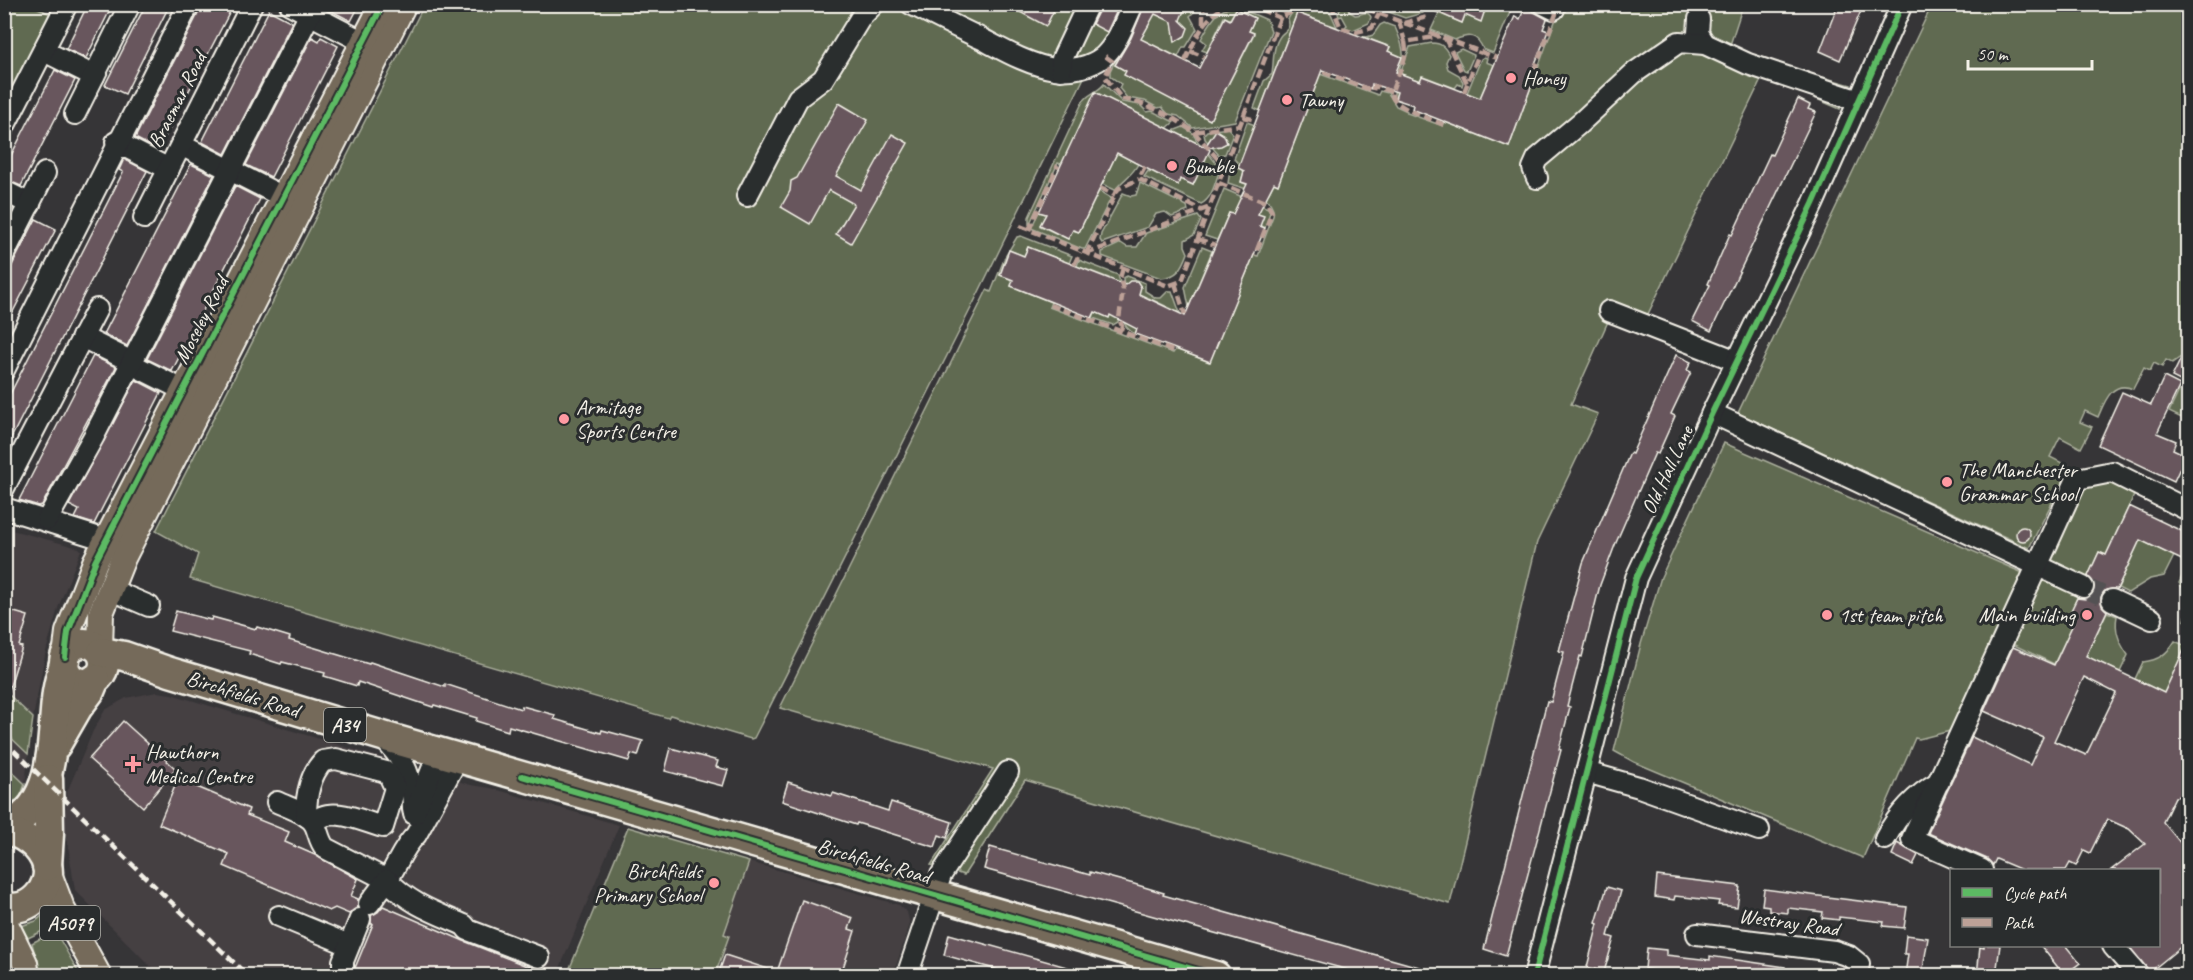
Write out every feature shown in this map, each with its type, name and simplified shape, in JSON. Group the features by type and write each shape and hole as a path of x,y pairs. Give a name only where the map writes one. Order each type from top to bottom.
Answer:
{"highway":[{"name":"A34","path":"65,659 68,674 76,680 86,682 99,665"},
{"name":"Moseley Road","path":"4,906 18,909 31,904 43,887 50,834 51,760 56,700 65,659"},
{"name":"Moseley Road","path":"4,829 24,816 32,807 44,786 51,760 78,707 90,692 99,665"},
{"name":"Birchfields Road","path":"99,665 170,672 380,736 1216,975"},
{"path":"4,829 24,837 42,855 47,867"}],"main road":[{"name":"Moseley Road","path":"99,665 100,613 109,589 372,47 383,4"},
{"name":"Moseley Road","path":"65,659 68,632 88,576 183,390 283,197 372,47 404,4"},
{"name":"A5079","path":"47,867 62,908 99,975"},
{"name":"A5079","path":"4,920 25,963 27,975"}],"street":[{"path":"4,127 67,4"},
{"path":"75,114 130,4"},
{"path":"4,370 189,4"},
{"name":"Braemar Road","path":"144,218 252,4"},
{"path":"290,4 312,10 372,47"},
{"path":"747,196 798,98 824,79 861,17 874,4"},
{"path":"911,4 1016,56 1061,70 1076,69 1105,56 1133,4"},
{"path":"1061,70 1062,59 1088,4"},
{"name":"Old Hall Lane","path":"1534,975 1636,578 1737,360 1813,204 1902,4"},
{"path":"47,520 94,436 312,10"},
{"path":"1699,19 1698,33 1705,44"},
{"path":"1538,178 1533,168 1537,159 1634,73 1679,42 1705,44 1748,64 1859,101"},
{"path":"44,51 94,76"},
{"path":"117,143 169,169"},
{"path":"181,145 283,197"},
{"path":"4,254 45,173"},
{"path":"4,191 30,204"},
{"path":"4,488 97,309"},
{"path":"1609,311 1737,360"},
{"path":"82,338 183,390"},
{"path":"1712,413 2083,587"},
{"path":"1980,869 1912,839 2077,479 2112,472 2188,510"},
{"path":"4,508 106,540"},
{"path":"109,589 149,606"},
{"path":"2112,600 2152,619"},
{"path":"380,736 399,754 410,775 413,816"},
{"path":"408,843 408,830 413,816 448,755"},
{"path":"342,975 343,961 365,911 399,863 408,843 416,835 448,755"},
{"path":"277,802 310,819 334,814 383,827 395,788 386,772 336,759 323,761 314,773 306,804 310,819 320,842 325,848 387,880 402,895 416,904 464,925 468,930 539,957"},
{"path":"907,975 941,875 1008,772"},
{"path":"1586,772 1640,787 1759,830"},
{"path":"1885,839 1905,807 1921,793 1939,782"},
{"path":"279,916 349,945"},
{"name":"Westray Road","path":"1697,934 1834,951 1849,956 1859,964 1857,975"},
{"path":"2115,947 2139,975"}],"shaded area":[{"path":"4,528 81,550 58,608 45,655 33,718 24,792 20,798 5,806"},
{"path":"157,692 171,694 471,785 491,788 619,825 557,975 165,975 161,972 157,973 75,890 64,821 67,792 93,731 105,710 126,698"},
{"name":"Birchfields Primary School","path":"628,827 899,905 907,912 910,924 893,975 567,976"}],"green space":[{"path":"1416,4 1425,8 1423,13 1405,18 1383,10 1381,6 1384,7 1385,5"},
{"path":"1767,4 1765,10 1743,5 1729,48 1851,85 1840,109 1763,76 1646,318 1610,317 1571,404 1598,414 1537,542 1450,904 1025,780 964,875 931,865 993,769 780,708 987,290 991,292 1009,251 1000,275 1013,280 1011,286 1051,302 1049,307 1173,353 1176,349 1209,362 1254,255 1258,256 1273,216 1273,209 1265,197 1228,183 1230,171 1233,171 1237,162 1234,159 1247,122 1255,125 1238,168 1244,171 1241,182 1269,193 1274,183 1278,185 1320,74 1378,95 1380,91 1388,93 1396,106 1407,113 1443,126 1445,122 1509,147 1561,5"},
{"path":"7,5 32,5 56,17 5,118 5,10"},
{"name":"Armitage Sports Centre","path":"424,5 1124,5 1099,47 971,308 754,738 670,715 668,718 190,579 198,554 156,531"},
{"path":"1187,5 1200,5 1190,16 1197,29 1178,57 1143,40 1141,43 1129,37 1115,65 1210,120 1254,34 1249,31 1255,18 1236,9 1230,19 1224,17 1207,52 1202,50 1206,43 1201,39 1208,26 1221,11 1228,8 1235,8 1244,10 1267,20 1271,31 1235,121 1193,128 1178,116 1168,114 1162,107 1158,108 1145,101 1127,98 1119,88 1121,84 1110,76 1110,71 1131,28 1143,35 1149,24 1137,17 1142,8 1169,20 1182,14"},
{"path":"1312,5 1327,5 1337,27 1297,13 1260,111 1254,108 1264,81 1272,74 1276,44 1289,27 1288,19 1291,14"},
{"path":"1342,5 1346,5 1355,15 1368,13 1371,17 1369,23 1353,30 1345,27 1347,25 1338,13"},
{"path":"1487,5 1513,5 1493,53 1483,49 1475,38 1464,37 1455,40 1431,30 1439,13 1462,23 1465,15 1480,21"},
{"path":"1932,5 2188,5 2188,352 2172,363 2166,360 2162,367 2154,363 2150,371 2144,368 2133,389 2120,387 2110,394 2098,417 2085,411 2080,422 2092,427 2081,448 2060,437 2050,457 2070,467 2029,548 1738,413"},
{"path":"1384,23 1395,27 1403,52 1403,58 1391,89 1388,51 1390,47 1362,36 1373,35"},
{"path":"1432,43 1446,50 1449,55 1446,62 1448,69 1459,75 1463,82 1462,86 1458,84 1455,88 1423,76 1420,81 1403,75 1395,99 1393,98 1410,47"},
{"path":"1461,49 1474,55 1467,71 1464,70 1455,52"},
{"path":"1487,58 1486,62 1494,65 1480,98 1467,93 1481,59"},
{"path":"1104,84 1122,102 1140,105 1147,112 1152,111 1174,122 1167,128 1061,164 1058,163 1029,225 1029,217 1082,103"},
{"path":"1183,127 1193,133 1220,170 1211,194 1201,204 1144,177 1148,171 1151,171 1178,185 1180,179 1193,185 1173,131"},
{"path":"1228,128 1233,134 1225,154 1219,155 1205,139 1204,134 1207,131"},
{"path":"1117,153 1138,164 1115,190 1102,184"},
{"path":"1140,183 1187,206 1188,211 1172,217 1165,212 1156,214 1148,227 1102,243 1101,234 1123,193 1136,195"},
{"path":"1224,189 1268,208 1270,212 1265,228 1229,213 1217,240 1205,236"},
{"path":"1099,191 1111,198 1085,249 1031,228 1039,212 1046,214 1040,226 1068,239 1073,230 1079,232"},
{"path":"1198,216 1201,220 1194,235 1185,240 1188,253 1186,258 1182,267 1172,276 1161,278 1102,256 1102,252 1121,243 1127,247 1137,247 1146,233"},
{"path":"1021,236 1072,256 1069,263 1028,247 1024,256 1009,250 1017,237"},
{"path":"1202,247 1212,251 1189,307 1185,287"},
{"path":"1079,260 1118,275 1122,290 1118,322 1113,325 1093,318 1095,312 1109,317 1109,278 1077,266"},
{"path":"1127,276 1145,283 1145,291 1156,298 1161,298 1168,291 1172,291 1180,313 1149,298 1135,334 1129,330 1122,316 1123,278"},
{"path":"2181,387 2188,390 2188,421 2169,412"},
{"path":"1724,443 2023,573 1950,731 1915,738 1863,858 1634,762 1614,751 1641,644 1661,577"},
{"path":"2109,478 2136,491 2106,555 2099,552 2087,579 2052,563 2049,556 2084,483"},
{"path":"2140,540 2174,556 2164,576 2150,579 2128,593 2118,588"},
{"path":"2188,563 2188,622 2185,621 2186,596 2179,583"},
{"path":"2044,579 2078,595 2068,619 2074,622 2054,664 2010,643 2039,581"},
{"path":"2107,612 2117,616 2118,637 2128,655 2120,672 2086,656"},
{"path":"2175,641 2186,646 2164,693 2135,679 2143,662 2162,656"},
{"path":"4,690 33,718 28,754 5,732"},
{"path":"4,764 25,784 20,798 5,806"},
{"path":"628,827 749,862 724,934 729,936 715,975 567,975"},
{"path":"48,911 53,926 28,938 21,926 36,921"},
{"path":"55,931 80,975 40,975 32,943"}],"building":[{"path":"88,4 113,4 86,58 66,49"},
{"path":"146,4 170,4 125,94 105,85"},
{"path":"203,4 234,4 158,150 135,138"},
{"path":"327,4 360,4 351,21 326,8"},
{"path":"1005,4 1057,4 1046,26"},
{"path":"1102,4 1120,4 1107,32 1092,24"},
{"path":"1145,4 1187,4 1180,20 1188,28 1185,36 1175,42 1172,22 1155,14 1141,39 1199,68 1225,17 1230,20 1236,9 1255,18 1249,31 1254,33 1210,120 1124,75 1126,71 1115,65 1131,38"},
{"path":"1418,4 1487,4 1481,22 1465,15 1462,23"},
{"path":"1838,4 1864,4 1840,60 1820,51"},
{"path":"1525,7 1547,19 1543,29 1548,31 1531,74 1535,76 1509,147 1412,109 1413,105 1395,99 1397,92 1372,84 1371,89 1322,70 1278,185 1274,183 1258,214 1264,216 1260,226 1265,228 1210,362 1135,334 1137,329 1110,315 1109,318 1095,312 1092,318 1011,286 1013,280 1000,275 1009,250 1024,256 1028,247 1125,285 1130,281 1137,281 1141,287 1139,294 1185,316 1229,213 1233,214 1247,184 1241,182 1244,171 1238,168 1297,13 1390,47 1388,51 1402,57 1396,72 1420,81 1422,76 1480,98 1515,16 1520,19"},
{"path":"269,10 292,22 225,154 202,142"},
{"path":"312,37 319,41 321,37 338,46 271,177 246,165"},
{"path":"55,70 75,80 21,186 4,179 4,169"},
{"name":"Bumble","path":"1095,92 1205,147 1216,130 1224,135 1227,143 1207,148 1210,150 1193,185 1180,179 1178,185 1117,153 1079,232 1073,230 1068,239 1040,225 1046,214 1039,212"},
{"path":"1798,99 1810,105 1808,109 1816,112 1711,331 1692,321 1710,285 1708,284 1730,234 1732,235"},
{"path":"839,103 868,120 836,176 861,190 892,134 908,143 851,243 836,234 854,204 829,190 810,224 781,207 790,191 791,181 797,178"},
{"path":"124,159 147,171 4,452 4,406 123,172 119,170"},
{"path":"191,164 214,175 127,346 104,334"},
{"path":"235,186 260,199 172,371 147,359"},
{"path":"36,219 56,229 4,329 4,281"},
{"path":"2188,344 2188,385 2172,377"},
{"path":"1676,355 1691,362 1687,370 1691,372 1671,414 1675,416 1658,454 1655,453 1600,585 1567,706 1570,707 1559,749 1561,750 1506,956 1484,949 1547,701 1551,702 1564,652 1559,651 1583,563 1630,453 1632,454"},
{"path":"93,356 116,367 42,505 19,500"},
{"path":"2164,377 2180,385 2157,433 2176,441 2173,449 2186,455 2174,481 2098,445 2122,392 2151,405"},
{"path":"136,380 161,393 94,524 75,518 79,510 69,505"},
{"path":"2129,506 2188,534 2188,563 2140,540 2117,589 2106,590 2101,595 2102,606 2107,611 2086,656 2164,693 2188,641 2188,795 2175,797 2163,822 2188,852 2188,941 2150,972 2130,947 2160,947 2160,869 2112,869 2145,844 2129,829 2107,819 2090,853 2084,850 2076,866 2070,863 2067,869 2020,869 1996,859 1993,865 1987,859 1928,833 1972,737 2030,765 2043,737 1984,711 2013,647 2054,665 2074,622 2067,619 2077,598 2085,599 2094,593 2095,585 2088,576 2099,552 2106,555","holes":["2084,677 2116,693 2086,755 2054,741"]},
{"path":"2020,527 2026,527 2030,534 2026,541 2020,541 2016,537 2016,531"},
{"path":"4,609 28,616 19,646 22,647 8,693 4,692"},
{"path":"176,611 211,620 212,617 256,629 257,627 290,637 289,640 369,664 370,662 445,687 445,684 521,709 522,706 555,715 554,719 601,733 602,730 643,741 638,756 631,754 629,761 509,726 508,731 476,721 477,718 434,705 433,707 358,682 357,686 324,676 325,673 282,662 281,664 249,654 250,651 170,631"},
{"name":"Hawthorn Medical Centre","path":"123,721 176,769 143,807 89,759"},
{"path":"671,748 718,761 716,767 728,770 723,786 665,771"},
{"path":"178,779 249,809 247,815 289,832 285,842 315,855 358,879 351,896 358,899 358,907 349,914 335,908 329,911 224,866 229,854 159,824"},
{"path":"788,782 832,796 833,793 888,811 891,802 952,822 947,838 939,835 935,847 782,801"},
{"path":"1897,843 1918,855 1913,865 1892,855"},
{"path":"990,847 1090,875 1090,872 1134,884 1164,893 1163,895 1437,972 1436,975 1366,975 984,869"},
{"path":"1657,876 1740,886 1737,907 1718,905 1719,901 1675,896 1674,900 1655,897"},
{"path":"1607,887 1621,891 1608,936 1614,938 1604,972 1587,967 1598,924 1596,923"},
{"path":"1764,889 1907,907 1904,928 1883,926 1884,922 1839,917 1839,920 1822,918 1823,912 1788,908 1788,913 1769,911 1769,906 1762,905"},
{"path":"802,900 853,918 849,929 855,931 841,974 836,971 834,975 718,975 725,955 777,972"},
{"path":"383,906 549,975 355,975 355,968 373,924 371,924 371,915"},
{"path":"949,934 1081,971 1080,975 1008,975 1009,973 944,955"},
{"path":"1906,935 1928,938 1922,975 1905,975 1908,954 1904,954"},
{"path":"1980,947 2000,947 1996,975 1977,975"},
{"path":"2042,947 2067,947 2080,963 2064,975"},
{"path":"1647,948 1666,950 1666,955 1710,960 1710,956 1785,967 1785,975 1696,975 1645,969"}],"tunnel":[{"path":"2083,587 2112,600"}],"railway":[{"path":"4,741 248,976"}],"marked path":[{"path":"1203,24 1203,10 1206,4"},
{"path":"1185,61 1208,20 1215,13 1232,4"},
{"path":"1248,4 1280,18 1285,4"},
{"path":"1020,226 1168,286 1182,281 1280,18 1307,4"},
{"path":"1331,4 1341,28 1356,32 1372,28 1379,14"},
{"path":"1354,4 1497,58"},
{"path":"1534,71 1556,14 1554,9"},
{"path":"1404,23 1427,17"},
{"path":"1399,21 1405,42 1440,36"},
{"path":"1445,38 1467,83"},
{"path":"1405,42 1405,59 1392,96 1406,109 1444,125"},
{"path":"1190,51 1204,57"},
{"path":"1464,92 1480,51"},
{"path":"1105,56 1112,61 1105,77 1122,99 1160,111 1194,132 1240,125"},
{"path":"1325,71 1325,73 1373,91 1374,86 1392,92"},
{"path":"1243,117 1256,120"},
{"path":"1194,132 1225,167"},
{"path":"1029,230 1058,165"},
{"path":"1145,167 1139,179 1201,210"},
{"path":"1086,254 1118,189 1139,179"},
{"path":"1219,183 1267,203 1272,212 1255,255"},
{"path":"1100,188 1115,195"},
{"path":"1086,254 1210,207"},
{"path":"1198,239 1215,245"},
{"path":"1074,265 1080,252"},
{"path":"1121,330 1119,319 1123,290 1120,278 1123,268"},
{"path":"1175,283 1185,315"},
{"path":"1050,305 1174,351"}],"cycle path":[{"path":"65,657 68,632 95,562 383,4"},
{"path":"1534,976 1636,578 1712,413 1813,204 1902,4"},
{"path":"522,776 1216,976"}],"place":[{"name":"Honey","path":"1511,78"},
{"name":"Tawny","path":"1287,100"},
{"name":"Bumble","path":"1172,166"},
{"name":"Armitage Sports Centre","path":"564,419"},
{"name":"The Manchester Grammar School","path":"1947,482"},
{"name":"1st team pitch","path":"1827,615"},
{"name":"Main building","path":"2087,615"},
{"name":"Hawthorn Medical Centre","path":"133,764"},
{"name":"Birchfields Primary School","path":"714,883"}]}
